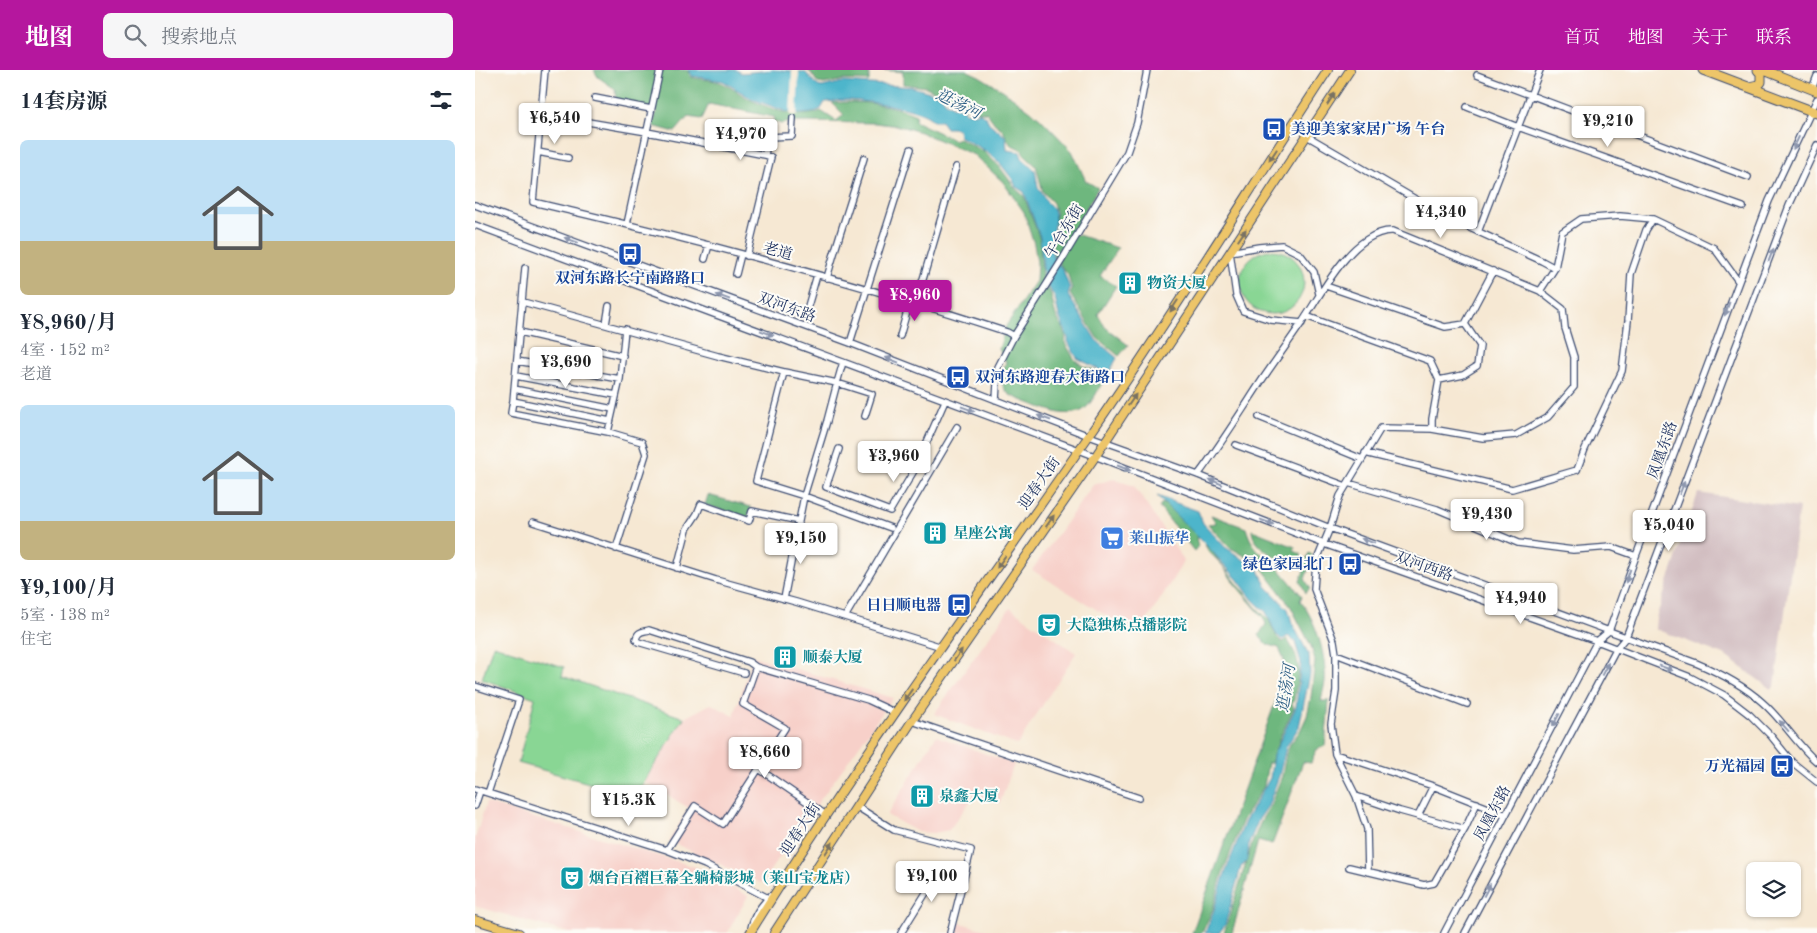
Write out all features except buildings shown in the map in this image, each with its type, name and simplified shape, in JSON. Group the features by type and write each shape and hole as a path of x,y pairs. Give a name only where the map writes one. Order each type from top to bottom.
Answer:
{"highway":[{"path":"1703,70 1814,112"},
{"path":"1749,87 1758,85 1761,82 1761,73 1758,70"},
{"path":"1765,70 1815,90"}],"main road":[{"name":"迎春大街","path":"750,933 895,713 1089,436 1328,70"},
{"name":"迎春大街","path":"774,933 912,720 1095,457 1350,70"},
{"path":"475,920 519,933"}],"street":[{"path":"545,70 538,152 568,158"},
{"name":"午台东街","path":"996,400 998,367 1014,336 1127,152 1137,123 1147,70"},
{"path":"1478,232 1540,70"},
{"path":"627,224 659,71"},
{"path":"1477,75 1748,177"},
{"path":"1815,90 1817,76"},
{"path":"595,98 651,109"},
{"name":"凤凰东路","path":"1444,933 1597,641 1609,631 1635,556 1769,201 1814,112 1817,99"},
{"path":"1467,107 1743,207"},
{"path":"541,114 647,132 771,157 744,255 736,274"},
{"path":"765,155 769,136 792,136 793,118"},
{"path":"1307,136 1446,217 1555,268"},
{"path":"1465,933 1616,649 1626,637 1789,206 1817,144"},
{"path":"850,343 911,149"},
{"name":"老道","path":"538,152 533,202 709,245 817,275 913,302 1007,332 1014,336"},
{"path":"827,278 838,237 849,211 864,158"},
{"path":"900,336 913,302 956,167"},
{"name":"双河东路","path":"475,205 850,343 1089,436"},
{"path":"1540,291 1555,268 1562,232 1581,220 1621,216 1653,219 1714,248 1738,281"},
{"path":"1259,417 1364,456 1512,489 1577,470 1585,448 1622,371 1631,274 1646,230 1653,219"},
{"path":"475,225 1079,450"},
{"path":"1198,474 1219,447 1261,380 1346,257 1370,237 1384,230 1393,231 1540,291 1563,309 1565,328 1574,357 1574,387 1548,417 1516,435 1483,438 1432,430 1381,428 1340,496 1330,528 1316,562 1314,589 1331,631 1336,654 1336,691 1331,724 1335,754 1356,796 1367,829 1368,872"},
{"path":"705,259 709,245"},
{"path":"1302,323 1271,320 1243,311 1235,295 1230,252 1282,245 1299,254 1314,272 1319,294"},
{"path":"525,268 511,413 608,432 642,442 646,454 616,549"},
{"path":"1465,324 1493,272"},
{"path":"808,306 817,275"},
{"path":"1326,286 1445,327 1465,324"},
{"path":"523,302 717,356 837,383 872,394 865,416"},
{"path":"606,324 609,306"},
{"path":"1306,316 1430,361 1439,380 1432,419 1432,430"},
{"path":"1439,380 1463,375 1477,366 1480,346 1465,324"},
{"path":"608,432 623,356 625,329"},
{"path":"520,332 623,356"},
{"path":"517,361 619,379"},
{"path":"784,599 804,496 843,362"},
{"path":"784,372 756,481 804,496 891,528"},
{"path":"516,376 616,395"},
{"path":"514,389 613,409"},
{"path":"513,401 610,422"},
{"path":"839,449 826,487 890,511 915,468 945,401"},
{"path":"845,617 957,427"},
{"name":"双河西路","path":"1089,436 1198,474 1330,528 1716,671 1763,703 1804,751 1817,762"},
{"path":"1236,445 1347,484 1437,509 1518,544 1573,550 1611,547 1635,556"},
{"name":"双河西路","path":"1079,450 1324,544 1597,641 1690,677 1724,695 1750,716 1771,736 1792,762 1817,782"},
{"path":"677,568 687,529 701,504 749,521 752,511 799,521"},
{"path":"533,522 677,568 942,647"},
{"path":"744,673 638,642 636,639 640,632 649,630 749,662 756,667 867,700 895,713"},
{"path":"1336,654 1467,704"},
{"path":"667,850 695,806 723,824 785,728 743,704 756,667"},
{"path":"475,686 519,700 488,793"},
{"path":"912,720 1139,798"},
{"path":"1335,754 1433,786 1506,814"},
{"path":"759,769 826,815"},
{"path":"1418,816 1433,786"},
{"path":"475,806 477,790 488,793 667,850 705,865 768,898"},
{"path":"1356,796 1399,811 1465,828"},
{"path":"1349,867 1424,885 1433,883 1465,828 1477,803"},
{"path":"856,806 894,830 971,850 950,933"},
{"path":"901,933 942,867 962,872"},
{"path":"750,933 754,917 761,905 779,887"},
{"path":"778,933 787,920 796,898"}],"shaded area":[{"name":"莱山振华","path":"1113,479 1134,486 1184,561 1138,635 1032,570 1093,485"},
{"path":"1698,493 1799,508 1775,686 1771,689 1724,655 1655,629 1656,618"},
{"path":"1010,608 1076,653 1017,745 934,714"},
{"path":"753,656 893,698 761,883 669,841 689,808 644,781 684,718 711,704 734,716"},
{"path":"936,736 1014,764 1000,803 974,796 949,830 933,833 918,832 887,815"},
{"path":"486,803 699,868 748,896 727,933 569,933 475,906 475,839"},
{"path":"957,922 996,933 954,933"}],"green space":[{"path":"594,70 687,70 691,77 722,83 749,99 775,110 794,114 821,111 836,121 844,115 832,103 864,103 886,106 916,115 915,121 954,140 959,138 984,152 999,166 1016,189 1024,196 1040,239 1042,279 1051,294 1055,313 1066,336 1065,343 1075,360 1083,366 1098,371 1103,381 1092,401 1083,410 1072,413 1060,413 1012,396 1002,383 1006,362 999,349 1006,326 1036,281 1037,262 1034,244 1024,212 1003,182 974,155 920,132 900,126 875,123 790,122 781,124 773,121 774,117 709,104 702,119 688,117 675,132 653,126 657,110 616,101 615,89 598,77"},
{"path":"807,70 869,70 869,81 844,80 824,84 818,83"},
{"path":"883,70 966,70 1004,91 1040,118 1072,151 1086,181 1098,188 1072,233 1118,248 1100,276 1116,286 1098,314 1105,327 1128,345 1119,356 1097,338 1070,294 1072,290 1068,275 1055,258 1052,248 1056,226 1055,210 1053,203 1043,192 1036,166 1024,155 1022,150 1010,144 1002,129 995,124 987,113 970,109 926,87 903,84 903,72"},
{"path":"1272,250 1284,252 1295,259 1302,270 1304,282 1302,294 1295,305 1284,312 1272,314 1260,312 1249,305 1242,294 1240,282 1242,270 1249,259 1260,252"},
{"path":"708,495 751,507 748,517 705,505"},
{"path":"1162,503 1172,508 1203,535 1216,557 1255,606 1269,620 1277,637 1282,642 1287,639 1298,662 1297,682 1292,704 1294,708 1280,737 1271,763 1268,763 1264,786 1243,820 1222,875 1213,909 1202,933 1192,933 1285,675 1285,668 1279,648 1266,644 1259,635 1266,624 1263,617 1234,583 1223,566 1209,552 1201,538 1196,538 1198,546 1194,551 1159,507"},
{"path":"1211,515 1246,528 1252,543 1260,553 1281,571 1302,596 1300,601 1315,628 1324,662 1325,682 1321,701 1329,701 1325,746 1316,750 1311,763 1303,762 1272,845 1258,841 1232,933 1224,933 1252,843 1282,776 1290,744 1300,731 1307,716 1315,661 1311,646 1291,607 1259,564 1229,547 1208,524 1216,523"},
{"path":"1252,530 1295,547 1294,551 1301,554 1301,559 1306,560 1309,553 1313,556 1305,579 1310,588 1306,593 1300,581 1304,571 1301,563 1293,562 1288,565 1271,555 1256,541"},
{"path":"493,645 564,667 562,676 684,718 635,796 518,763 535,698 482,679"}],"water":[{"path":"689,70 736,70 742,73 773,70 805,72 818,86 822,87 843,82 912,87 940,95 954,107 964,108 965,112 975,114 979,112 986,117 989,123 1006,137 1007,150 1020,152 1022,158 1035,170 1038,187 1046,201 1053,208 1055,219 1050,248 1054,259 1063,270 1070,289 1068,295 1096,340 1117,358 1105,380 1100,370 1077,358 1068,342 1055,298 1044,279 1040,237 1024,192 1016,187 999,162 984,150 959,136 958,130 946,128 941,121 933,121 928,116 919,112 865,101 825,102 821,109 812,113 787,112 752,99 723,81 692,76"},
{"path":"1157,496 1198,511 1203,523 1225,547 1259,570 1266,586 1288,609 1292,623 1309,655 1310,674 1299,727 1286,747 1279,776 1268,806 1259,819 1249,843 1247,861 1241,867 1225,925 1219,933 1205,933 1245,821 1270,778 1273,755 1296,707 1301,662 1295,642 1288,636 1282,640 1276,634 1266,612 1253,600 1209,548"}],"pier":[{"path":"792,70 799,70 797,116 790,115"}],"place":[{"name":"美迎美家家居广场 午台","path":"1274,129"},
{"name":"双河东路长宁南路路口","path":"630,254"},
{"name":"物资大厦","path":"1130,283"},
{"name":"双河东路迎春大街路口","path":"958,377"},
{"name":"星座公寓","path":"935,533"},
{"name":"莱山振华","path":"1112,538"},
{"name":"绿色家园北门","path":"1350,564"},
{"name":"日日顺电器","path":"959,605"},
{"name":"大隐独栋点播影院","path":"1049,625"},
{"name":"顺泰大厦","path":"785,657"},
{"name":"万光福园","path":"1782,766"},
{"name":"泉鑫大厦","path":"922,796"},
{"name":"烟台百褶巨幕全躺椅影城（莱山宝龙店）","path":"572,878"}],"water label":[{"name":"逛荡河","path":"959,103"},
{"name":"逛荡河","path":"1285,688"}]}
